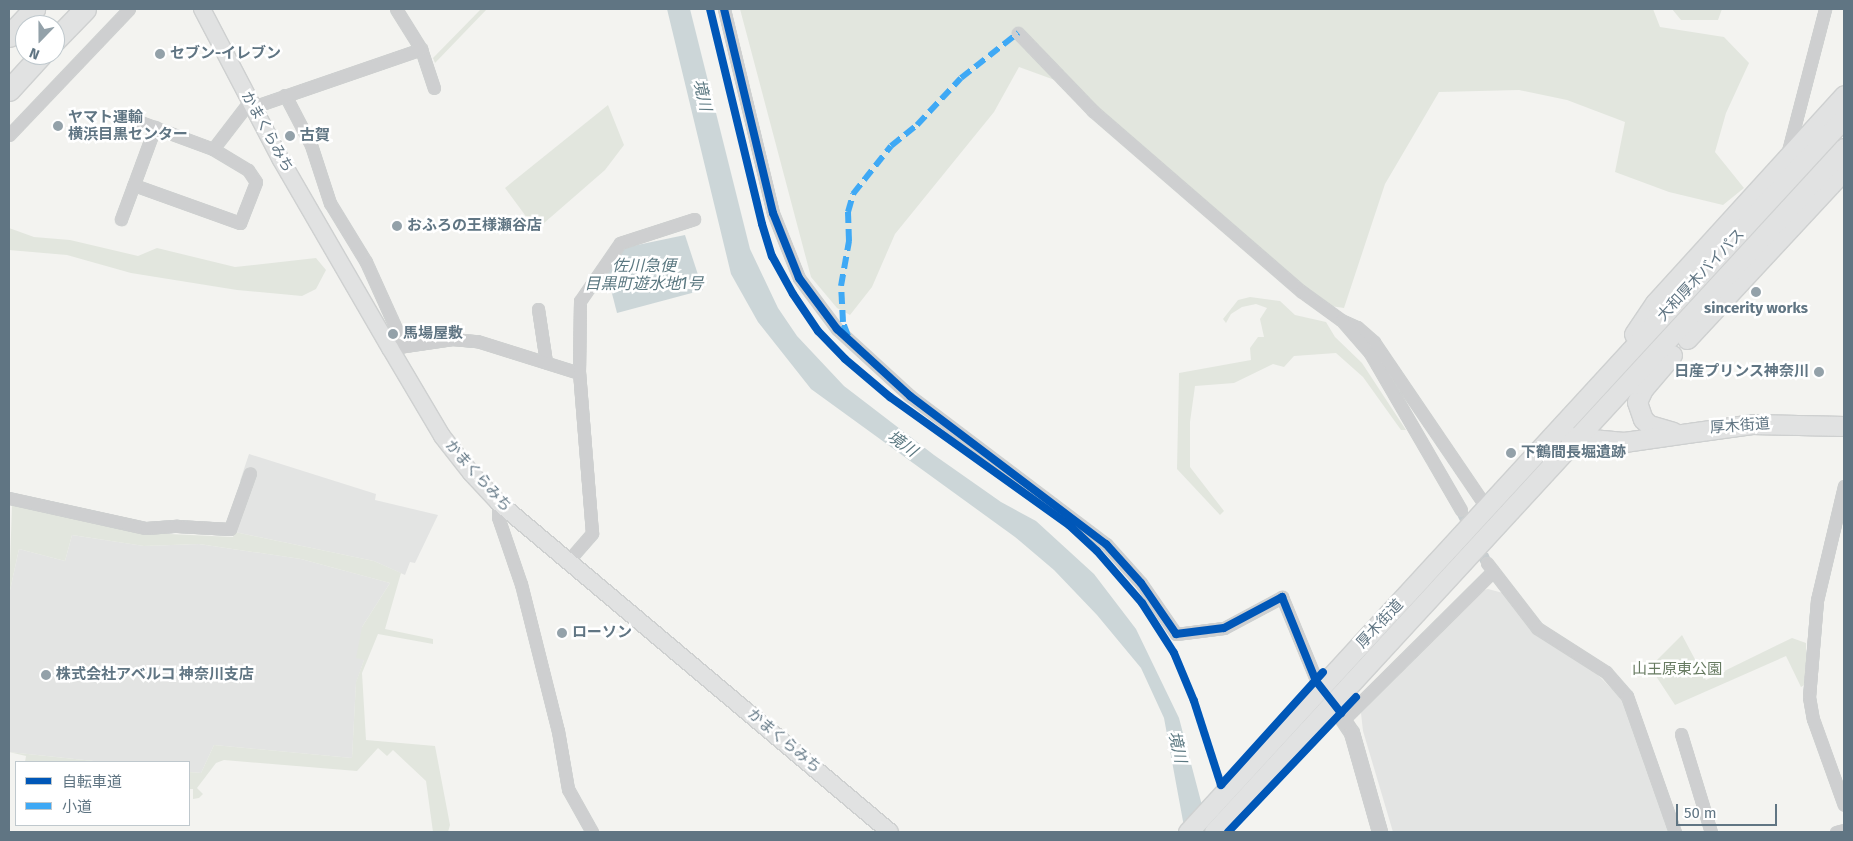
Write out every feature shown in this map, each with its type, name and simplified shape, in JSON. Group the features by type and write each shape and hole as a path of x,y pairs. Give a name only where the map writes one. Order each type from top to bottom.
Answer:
{"highway":[{"path":"9,36 34,9"},
{"path":"65,30 85,9"},
{"path":"9,90 32,65"},
{"path":"1596,389 1655,303 1844,95"},
{"name":"大和厚木バイパス","path":"1557,431 1844,118"},
{"name":"大和厚木バイパス","path":"1576,440 1636,385 1668,351 1844,148"},
{"path":"1680,433 1659,429 1643,419 1637,402 1636,385 1844,170"},
{"name":"厚木街道","path":"1188,832 1557,431 1576,440 1624,442 1752,424 1844,426"},
{"name":"厚木街道","path":"1219,827 1576,440"}],"main road":[{"name":"かまくらみち","path":"202,9 252,104 397,347 442,436 498,502 890,832"}],"street":[{"path":"9,135 129,9"},
{"path":"396,9 421,49 434,88"},
{"path":"724,9 773,213 799,278 836,330 910,396 1106,544 1141,583 1176,634 1224,628 1282,597 1320,689 1334,703 1352,733 1380,832"},
{"path":"1785,162 1825,9"},
{"path":"1018,33 1093,110 1301,291 1341,320 1357,327 1374,342 1487,508"},
{"path":"213,149 252,104 285,95 421,49"},
{"path":"285,95 311,145 330,203 366,262 397,347 452,339 477,341 579,373"},
{"path":"132,118 213,149 248,170 256,182 240,223 134,185"},
{"path":"121,219 155,127"},
{"path":"568,562 592,533 579,373 580,301 620,243 694,219"},
{"path":"538,309 546,362"},
{"path":"1341,320 1370,353 1461,510"},
{"path":"9,498 146,528 177,526 230,530 250,473"},
{"path":"1844,486 1817,600 1810,698 1813,719 1844,806"},
{"path":"498,502 498,517 520,584 558,731 568,789 592,832"},
{"path":"1344,719 1490,567 1537,628 1606,672 1628,696 1674,832"},
{"path":"1681,734 1711,832"},
{"path":"1836,832 1844,830"}],"shaded area":[{"path":"249,454 376,494 375,500 438,515 415,563 410,562 405,575 374,561 235,532 250,485 240,481"},
{"path":"72,535 144,546 199,544 301,559 390,583 362,627 364,660 356,683 352,758 214,745 201,773 190,772 190,761 94,761 9,752 9,595 19,549 65,561"},
{"path":"1488,589 1503,593 1540,638 1596,673 1622,699 1635,723 1670,832 1393,832 1363,731 1361,713 1367,698 1480,591"}],"green space":[{"path":"481,9 487,9 435,63 433,58"},
{"path":"740,9 1653,9 1660,27 1724,37 1749,63 1726,113 1715,152 1744,188 1723,205 1669,192 1615,172 1625,122 1567,100 1519,90 1439,92 1385,184 1344,308 1317,304 1063,83 1019,67 994,112 895,234 872,287 850,315 837,308 811,277"},
{"path":"1672,9 1722,9 1718,20 1681,20"},
{"path":"608,105 624,145 605,170 536,230 505,188"},
{"path":"9,228 34,237 70,240 138,256 157,248 235,267 316,258 326,270 316,289 302,296 237,290 131,273 67,255 9,250"},
{"path":"1250,297 1280,301 1295,315 1326,322 1335,337 1362,363 1406,430 1401,430 1363,377 1336,353 1294,356 1284,367 1273,364 1234,383 1195,386 1190,422 1190,467 1224,511 1220,515 1177,469 1179,373 1251,360 1250,348 1258,337 1264,337 1260,319 1267,308 1256,304 1242,307 1231,314 1226,323 1223,319 1238,300"},
{"path":"12,505 148,533 233,537 235,532 374,561 401,573 385,629 433,639 433,644 378,634 362,673 366,740 435,746 450,825 448,832 433,832 426,781 393,750 387,756 378,748 357,771 224,760 216,763 197,788 203,794 199,798 193,799 193,789 190,789 190,772 201,773 214,745 352,758 356,682 364,660 356,658 362,627 390,583 301,559 199,544 144,546 72,535 65,561 19,549 9,595"},
{"name":"山王原東公園","path":"1682,635 1706,680 1792,638 1806,643 1806,684 1801,687 1786,656 1675,705 1650,667"},
{"path":"9,752 94,761 25,761 26,756"}],"water":[{"name":"境川","path":"667,9 690,9 750,249 778,308 797,336 844,386 934,455 1001,502 1036,521 1094,574 1136,629 1179,718 1209,832 1185,832 1164,718 1141,668 1097,615 1054,570 1015,537 811,389 758,322 731,274"},
{"name":"佐川急便 目黒町遊水地1号","path":"685,235 703,290 617,313 607,274 623,248"}],"tunnel":[{"path":"1461,510 1487,563"}],"marked path":[{"path":"848,336 843,322 841,286 849,241 848,212 853,194 891,146 917,125 961,78 1018,33"}],"cycle path":[{"path":"710,9 762,224 772,256 793,294 818,331 845,359 890,397 1069,525 1097,551 1142,603 1174,653 1194,701 1221,785"},
{"path":"724,9 773,213 799,278 837,329 910,396 1106,544 1141,583 1176,634 1224,628 1282,597 1316,681 1341,713"},
{"path":"1221,785 1323,672"},
{"path":"1228,832 1356,697"}],"place":[{"name":"セブン-イレブン","path":"160,54"},
{"name":"ヤマト運輸 横浜目黒センター","path":"58,126"},
{"name":"古賀","path":"290,136"},
{"name":"おふろの王様瀬谷店","path":"397,226"},
{"name":"sincerity works","path":"1756,292"},
{"name":"馬場屋敷","path":"393,334"},
{"name":"日産プリンス神奈川","path":"1819,372"},
{"name":"下鶴間長堀遺跡","path":"1511,453"},
{"name":"ローソン","path":"562,633"},
{"name":"株式会社アベルコ 神奈川支店","path":"46,675"}]}
